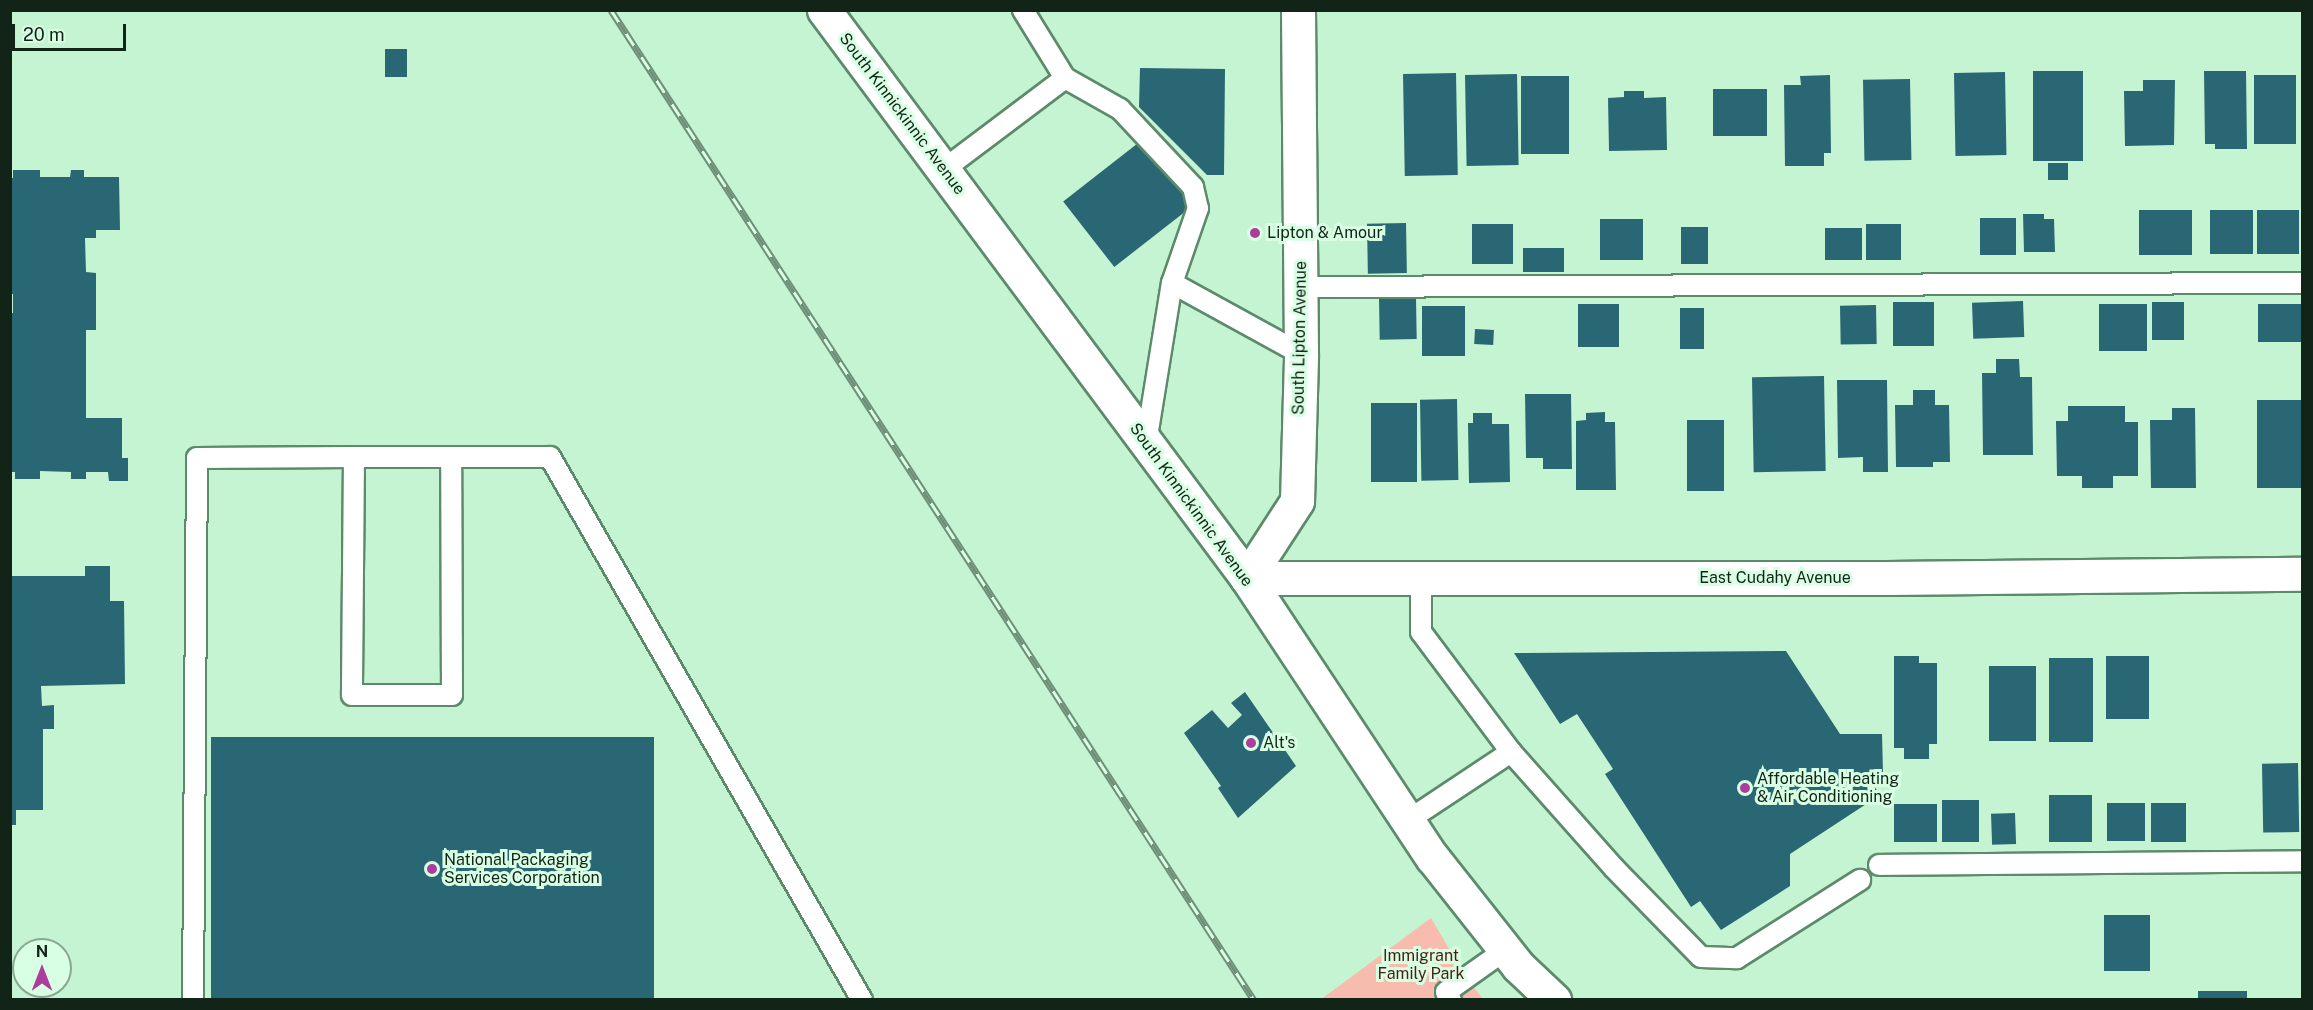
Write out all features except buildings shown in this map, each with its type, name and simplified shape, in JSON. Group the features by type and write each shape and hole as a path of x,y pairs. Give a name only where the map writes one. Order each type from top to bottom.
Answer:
{"street":[{"name":"South Kinnickinnic Avenue","path":"824,10 1247,578 1432,857 1518,966 1554,999"},
{"name":"South Lipton Avenue","path":"1247,578 1296,501 1301,354 1299,10"},
{"name":"East Cudahy Avenue","path":"1247,578 2302,574"}],"lane":[{"path":"1023,10 1065,78 1120,110 1193,187 1198,208 1172,283 1146,443"},
{"path":"943,170 1065,78"},
{"path":"1172,283 1301,354"},
{"path":"1301,287 2302,283"},
{"path":"354,457 352,695 452,695 451,457"},
{"path":"193,999 197,458 550,457 862,999"},
{"path":"1421,578 1421,632 1511,752 1614,868 1701,957 1737,958 1860,880"},
{"path":"1407,821 1511,752"},
{"path":"1879,865 2302,861"},
{"path":"1451,999 1446,992 1505,950"}],"green space":[{"name":"Immigrant Family Park","path":"1431,918 1465,976 1483,999 1320,1000"}],"railway":[{"path":"611,10 1254,1000"}],"place":[{"name":"Lipton & Amour","path":"1255,233"},
{"name":"Alt's","path":"1251,743"},
{"name":"Affordable Heating & Air Conditioning","path":"1745,788"},
{"name":"National Packaging Services Corporation","path":"432,869"}]}
